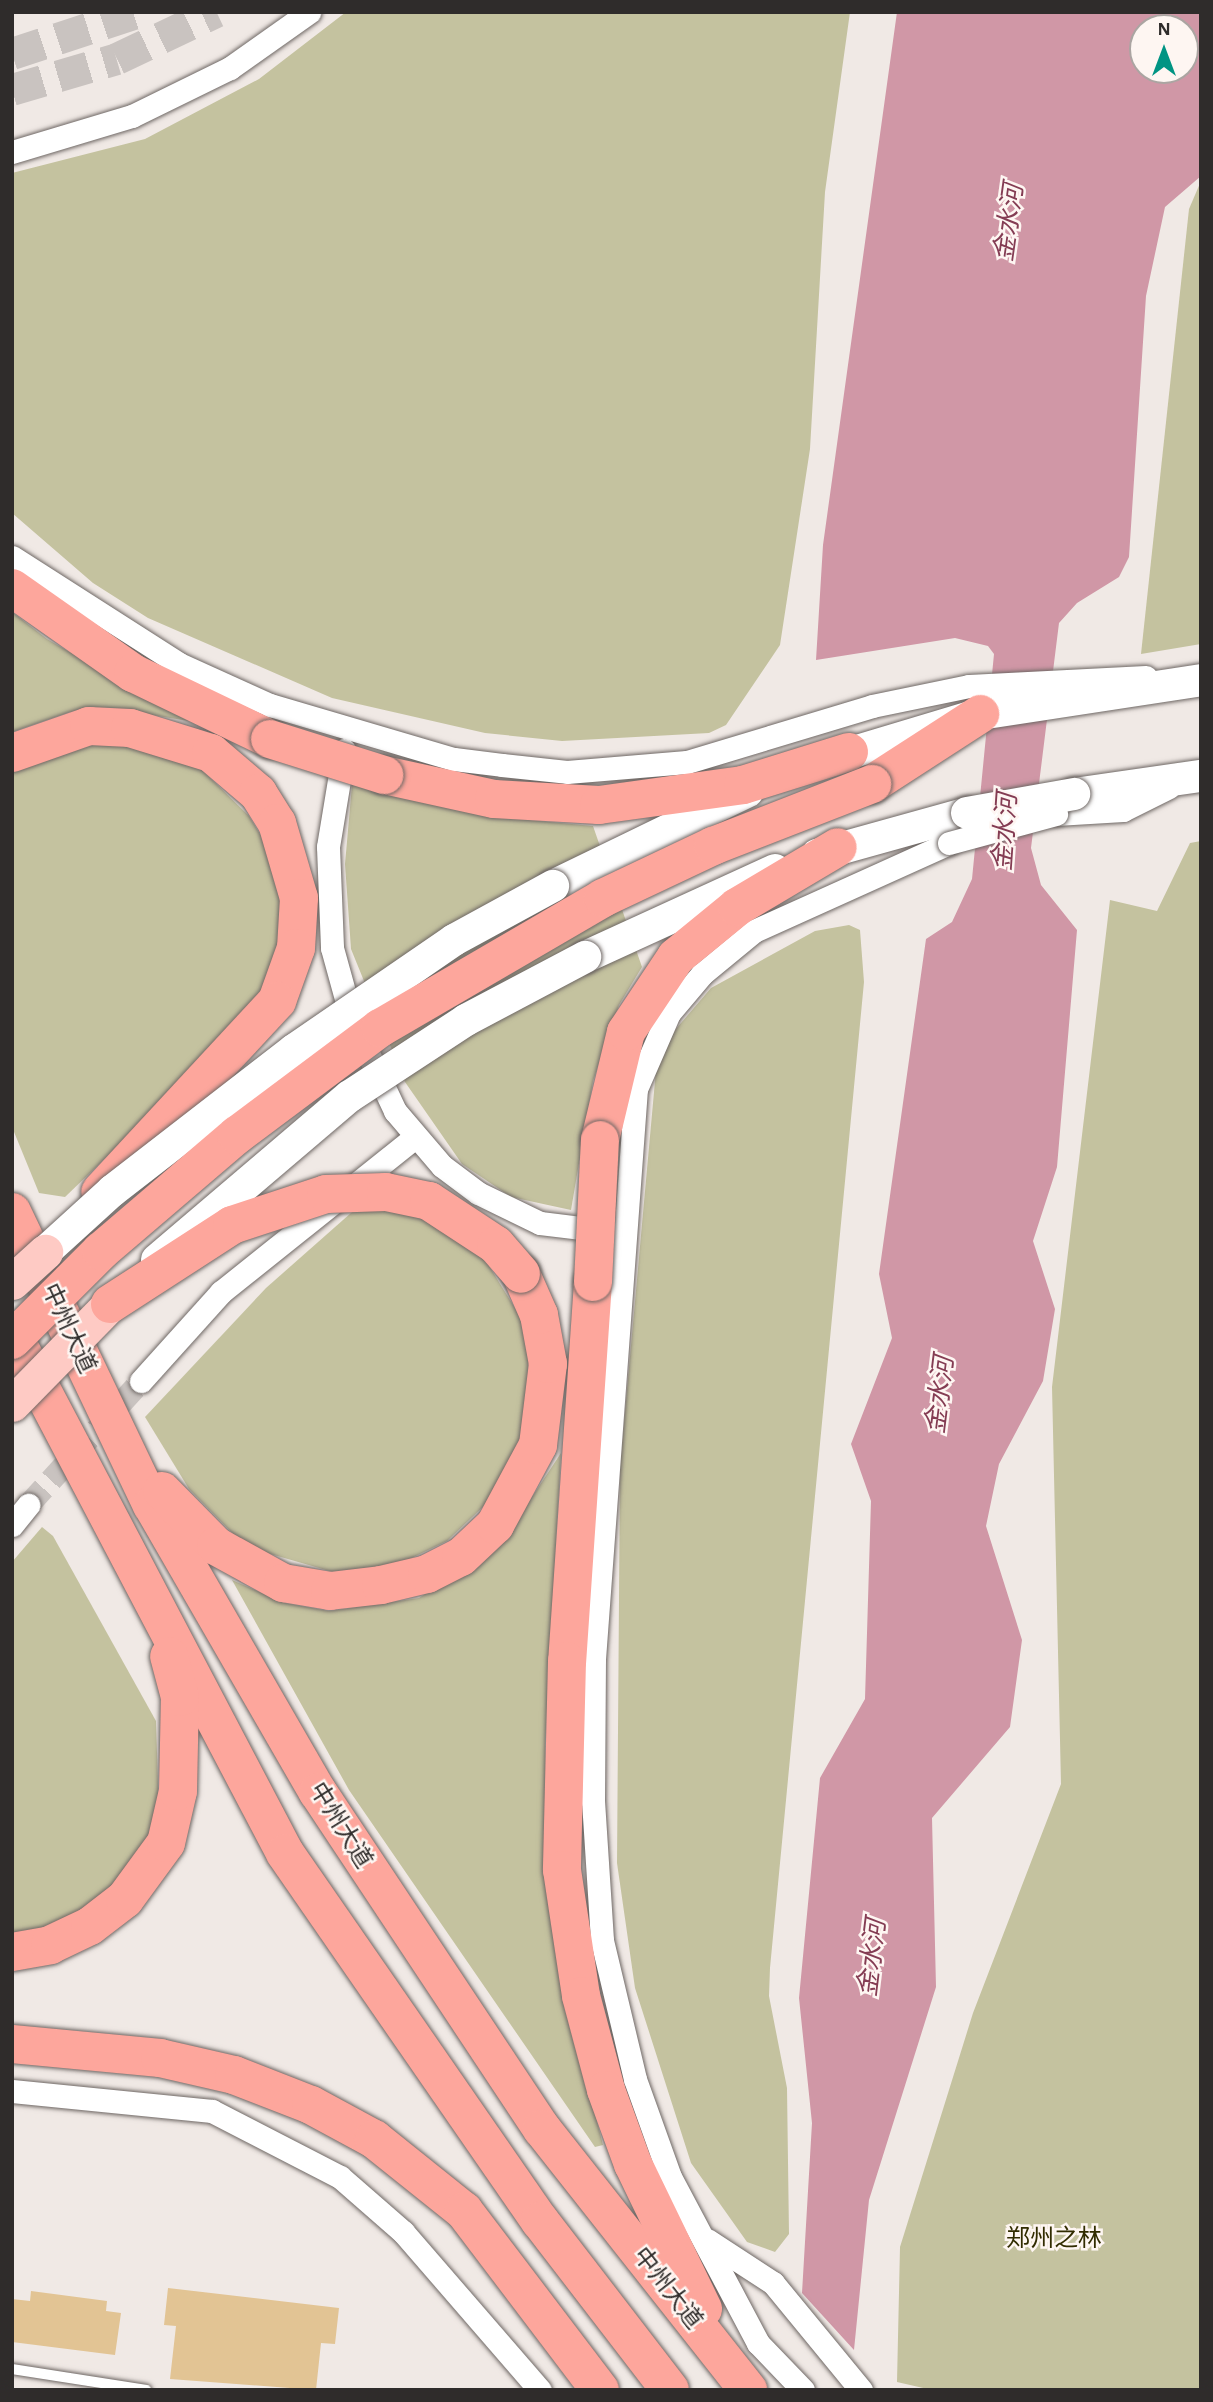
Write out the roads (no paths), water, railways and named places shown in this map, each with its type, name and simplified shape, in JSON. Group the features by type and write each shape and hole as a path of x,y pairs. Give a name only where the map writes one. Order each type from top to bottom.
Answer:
{"highway":[{"path":"12,588 132,673 270,740 384,775 494,799 599,805 743,785 849,752"},
{"path":"12,1340 101,1251 237,1135 380,1028 603,898 713,846 873,785 974,700"},
{"path":"12,753 66,731 130,728 211,753 257,793 277,823 299,898 296,948 277,1001 45,1252"},
{"path":"740,2380 633,2164 606,2090 581,1996 565,1897 567,1661 600,1140 626,1032 676,957 737,907 838,847"},
{"path":"110,1304 232,1225 327,1194 386,1192 429,1201 496,1245 521,1275 539,1315 548,1364 538,1446 495,1525 461,1557 427,1574 330,1591 283,1583 216,1546 186,1520 121,1440"},
{"name":"中州大道","path":"12,1212 121,1440 304,1768 428,1964 542,2129 740,2380"},
{"name":"中州大道","path":"12,1333 285,1853 540,2221 670,2390"},
{"path":"12,1952 50,1945 90,1926 125,1899 166,1843 178,1791 180,1697 155,1607"},
{"path":"12,2035 52,2047"},
{"path":"12,2044 160,2058 234,2075 311,2105 374,2139 464,2211 600,2390"}],"main road":[{"path":"12,1282 112,1191 294,1049 454,940 553,886 767,782 849,752 974,700 1081,687 1201,677"},
{"path":"12,1404 110,1304 212,1208 350,1096 466,1020 711,895 838,847 967,813 1065,804 1194,777"}],"street":[{"path":"12,152 132,116 230,68 309,12"},
{"path":"12,557 179,664 348,730 454,759 566,772 635,768 687,762 872,706 974,700"},
{"path":"348,730 328,847 332,948 374,1071 415,1137 442,1166 517,1215 568,1230 625,1232"},
{"path":"782,2390 670,2176 635,2079 610,1985 596,1887 594,1659 636,1088 677,1003 754,932 949,843 1065,804"},
{"path":"141,1381 221,1292 415,1137"},
{"path":"12,1525 28,1505"},
{"path":"12,2091 212,2110 340,2177 402,2232 540,2390"},
{"path":"704,2238 773,2283 861,2390"},
{"path":"760,2345 803,2390"}],"lane":[{"path":"12,2369 146,2390"}],"water":[{"name":"金水河","path":"897,12 1201,12 1201,176 1165,207 1146,296 1129,557 1119,577 1077,603 1059,623 1031,848 1041,885 1077,930 1057,1167 1033,1241 1055,1309 1043,1381 999,1464 986,1526 1022,1640 1010,1727 932,1818 936,1987 869,2200 854,2350 802,2293 812,2123 799,1998 820,1778 865,1699 871,1501 851,1444 892,1338 879,1274 926,939 952,922 972,879 994,654 988,646 955,638 816,660 823,545"}],"tunnel":[{"path":"12,54 140,12"},
{"path":"12,90 117,59 216,12"},
{"path":"28,1505 141,1381"}],"park label":[{"name":"郑州之林","path":"1054,2240"}]}
